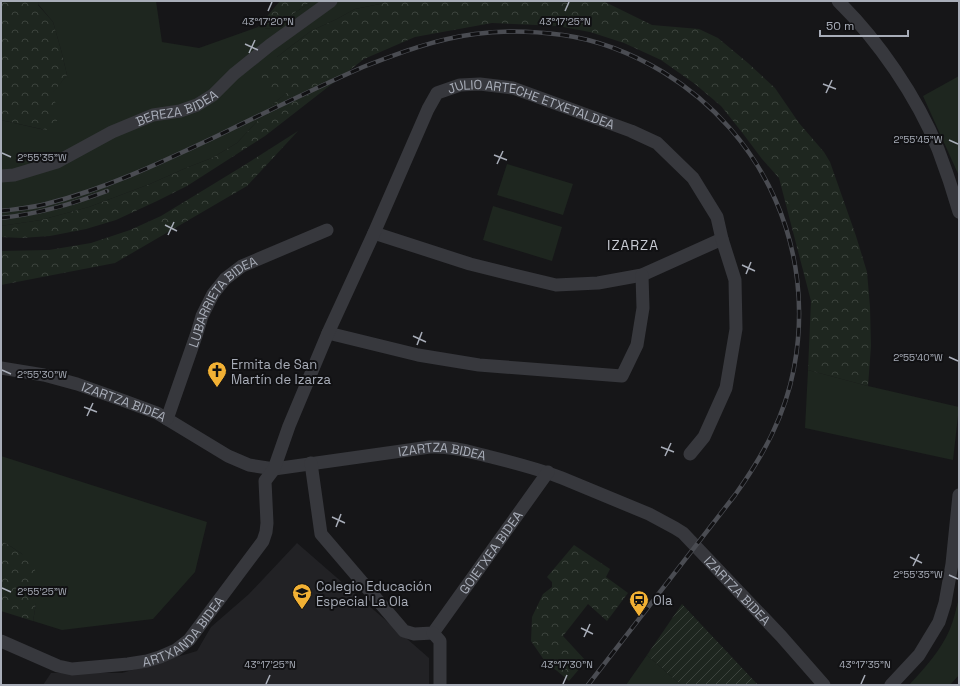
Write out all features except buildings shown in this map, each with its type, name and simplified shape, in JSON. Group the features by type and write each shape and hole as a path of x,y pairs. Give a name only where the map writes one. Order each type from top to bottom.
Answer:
{"street":[{"name":"BEREZA BIDEA","path":"1,176 14,175 57,162 112,132 153,115 180,111 197,105 213,95 234,74 270,45 331,1"},
{"path":"838,1 851,13 885,55 913,99 937,148 951,184 959,212"},
{"name":"JULIO ARTECHE ETXETALDEA","path":"274,468 289,426 328,333 374,233 428,109 437,93 460,85 480,84 513,88 631,131 656,143 694,178 718,217 722,239 735,280 736,329 726,388 704,437 690,454"},
{"name":"LUBARRIETA BIDEA","path":"167,419 202,316 213,294 225,279 242,266 327,230"},
{"path":"374,233 470,264 556,285 598,283 642,275 722,239"},
{"path":"328,333 418,355 479,365 622,376 637,345 643,308 642,275"},
{"name":"IZARTZA BIDEA","path":"1,368 44,375 77,384 156,412 228,456 249,465 274,468 443,446 548,472 649,514 682,533 781,636 824,685"},
{"path":"311,463 320,534 404,631 414,634 433,633 440,641 440,685"},
{"name":"ARTXANDA BIDEA","path":"1,641 58,666 72,669 147,661 176,650 189,640 263,541 267,523 265,481 274,468"},
{"name":"GOIETXEA BIDEA","path":"433,633 548,472"},
{"path":"891,685 919,655 939,622 946,603 959,495"}],"shaded area":[{"name":"Colegio Educación Especial La Ola","path":"297,543 429,658 429,685 43,685 51,673 122,673 197,651 211,627 249,594"}],"green space":[{"path":"1,1 39,1 38,5 53,22 67,75 52,94 61,117 46,130 1,120"},
{"path":"39,1 156,1 162,42 199,48 258,27 271,29 312,1 386,1 380,4 355,9 311,31 277,57 293,89 275,102 237,143 212,158 150,184 89,207 41,220 1,226 1,120 45,130 52,93 67,75 53,22 38,4"},
{"path":"280,1 312,1 271,29 258,27"},
{"path":"386,1 603,1 652,25 699,29 718,38 775,88 799,123 824,152 830,162 867,272 871,346 868,386 808,370 811,301 779,178 762,159 721,106 695,84 661,60 624,43 590,32 558,26 492,23 415,37 364,59 265,136 187,186 157,201 116,220 86,229 50,236 21,238 1,237 1,226 41,220 89,207 150,184 212,158 237,143 275,102 292,89 270,91 260,75 277,57 311,31 355,9 380,4"},
{"path":"959,76 959,176 923,96"},
{"path":"298,131 247,186 115,263 1,285 1,251 49,250 91,243 130,230 161,216"},
{"path":"507,164 573,184 563,215 497,195"},
{"path":"493,206 562,227 552,261 483,240"},
{"path":"808,370 868,386 959,407 953,460 805,428"},
{"path":"1,456 207,522 195,572 153,619 62,630 33,621 36,603 22,554 1,540"},
{"path":"1,540 22,554 35,568 36,603 33,621 1,611"},
{"path":"574,545 610,569 606,577 628,593 607,621 588,604 563,636 586,661 569,681 544,660 531,641 532,617 543,594 552,587 552,582 547,577"},
{"path":"959,598 959,675 950,685 909,685 927,665 942,644 951,625"},
{"path":"682,604 758,685 681,685 647,655"},
{"path":"647,655 681,685 626,685"}],"railway":[{"path":"1,211 46,204 68,198 132,175 363,67 418,47 460,36 497,32 519,32 563,35 589,40 615,49 652,65 699,98 730,128 756,162 775,200 789,240 797,281 799,324 794,368 790,386 779,419 755,465 735,495 588,685"},
{"path":"1,218 55,208 107,191"}],"place":[{"name":"Ermita de San Martín de Izarza","path":"217,388"},
{"name":"Colegio Educación Especial La Ola","path":"302,610"},
{"name":"Ola","path":"639,617"}],"district":[{"name":"IZARZA","path":"633,245"}]}
